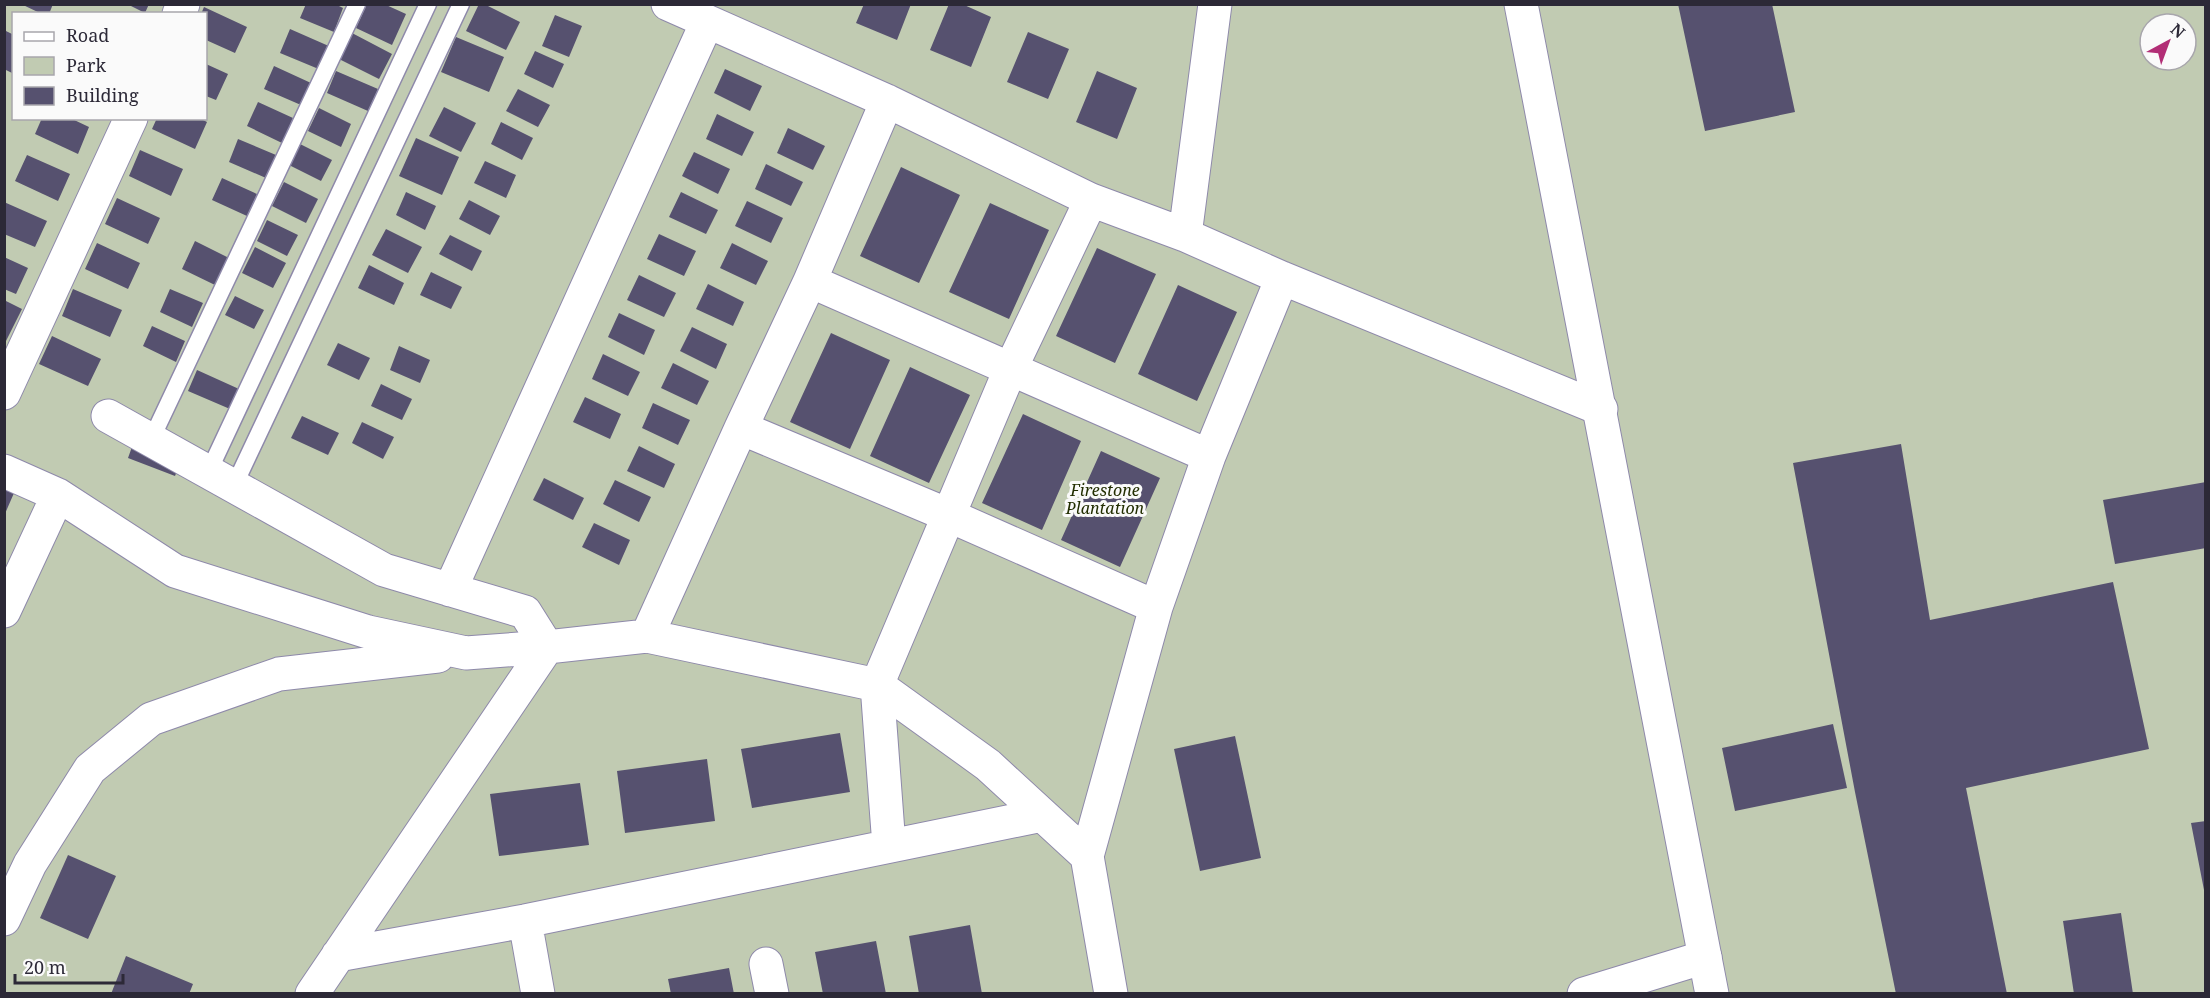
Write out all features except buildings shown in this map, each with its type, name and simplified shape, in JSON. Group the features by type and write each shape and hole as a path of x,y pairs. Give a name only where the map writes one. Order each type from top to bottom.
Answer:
{"street":[{"path":"668,4 887,101 1091,200 1185,235 1282,278 1601,409"},
{"path":"1185,235 1215,4"},
{"path":"1521,4 1712,993"},
{"path":"450,590 706,22"},
{"path":"647,636 810,281 887,101"},
{"path":"4,393 130,120"},
{"path":"889,846 877,685 1010,370 1091,200"},
{"path":"1111,993 1087,855 1156,607 1209,456 1282,278"},
{"path":"810,281 1209,456"},
{"path":"108,416 384,570 525,612 547,647"},
{"path":"741,428 948,515 1156,607"},
{"path":"4,471 58,495 175,571 368,632 466,653"},
{"path":"4,611 58,495"},
{"path":"4,919 30,864 90,769 151,719 279,674 647,636 877,685 988,765 1087,855"},
{"path":"312,993 547,647"},
{"path":"338,955 525,921 1042,815"},
{"path":"525,921 538,993"},
{"path":"1584,993 1705,957"}],"lane":[{"path":"151,440 357,4"},
{"path":"221,478 428,4"},
{"path":"221,478 461,4"}],"green space":[{"name":"Firestone Plantation","path":"5,5 2205,5 2205,993 5,993"}]}
